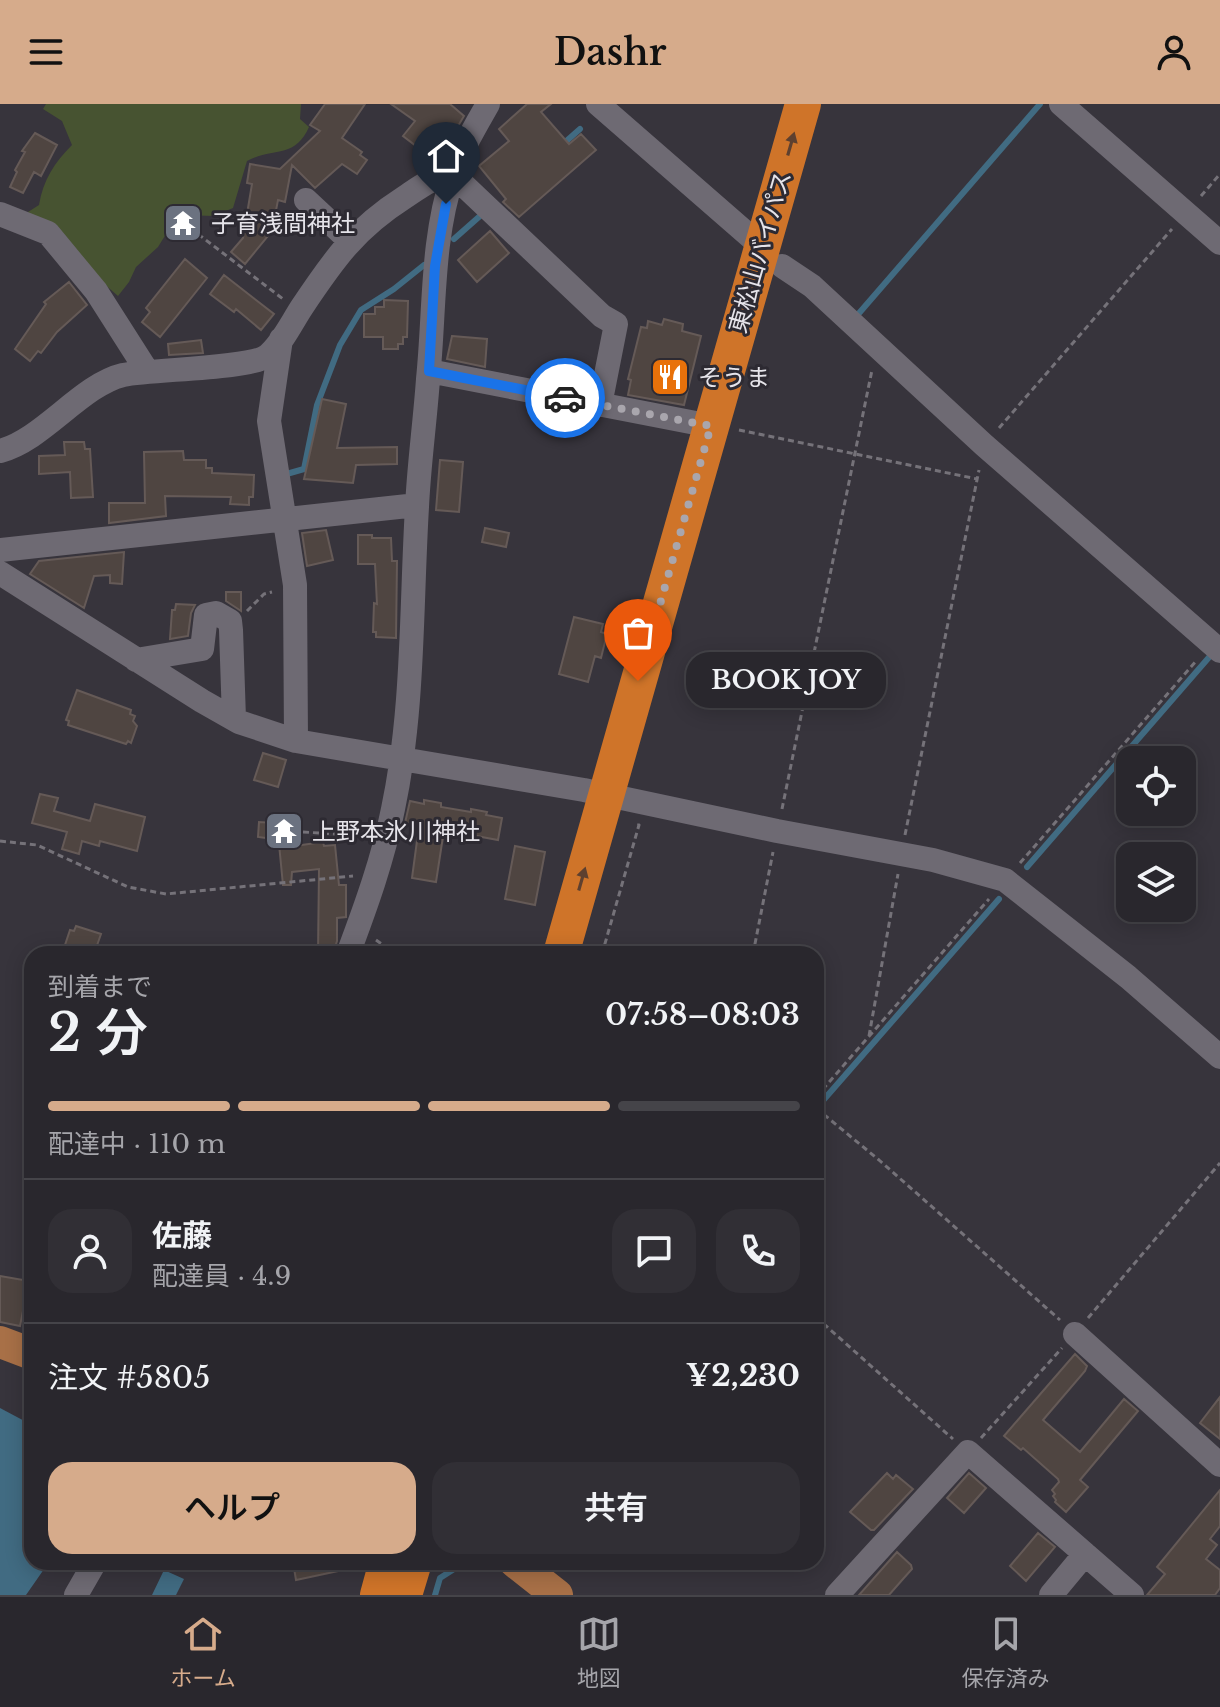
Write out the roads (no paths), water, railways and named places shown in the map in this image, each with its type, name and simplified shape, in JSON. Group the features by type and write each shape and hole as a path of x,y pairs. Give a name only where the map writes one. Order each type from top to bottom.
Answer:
{"highway":[{"name":"東松山バイパス","path":"589,946 723,428 771,256 803,104"},
{"name":"東松山バイパス","path":"771,256 828,104"},
{"name":"東松山バイパス","path":"564,946 625,807"},
{"path":"378,1595 385,1570"},
{"path":"404,1595 412,1570"}],"main road":[{"path":"0,1342 24,1351"},
{"path":"525,1570 557,1595"}],"street":[{"path":"351,946 377,874 401,759 435,266 453,175 488,104"},
{"path":"598,104 771,256 812,286 984,445 1220,651"},
{"path":"1061,104 1220,243"},
{"path":"2,445 107,381 147,371 243,363 265,358 350,241 377,215 431,180 453,175"},
{"path":"453,175 602,316 616,324 600,405"},
{"path":"306,200 350,241"},
{"path":"0,214 48,233 96,291 147,371"},
{"path":"281,339 269,421 295,585 296,741"},
{"path":"429,371 723,428"},
{"path":"0,550 417,505"},
{"path":"0,573 234,719 296,741 401,759 625,807 901,854 1005,880 1128,977 1220,1057"},
{"path":"136,660 202,649 206,615 216,613 230,621 234,719"},
{"path":"1075,1334 1220,1465"},
{"path":"837,1595 968,1452 1132,1595"},
{"path":"1051,1595 1085,1554"},
{"path":"76,1595 90,1570"}],"water":[{"path":"0,1408 24,1421 24,1570 43,1570 26,1595 0,1595"},
{"path":"164,1570 184,1579 176,1595 152,1595"}],"waterway":[{"path":"854,319 1040,104"},
{"path":"563,144 580,129"},
{"path":"454,239 480,216"},
{"path":"283,475 304,469 317,405 340,345 361,310 424,265"},
{"path":"1027,867 1211,655"},
{"path":"824,1099 999,899"},
{"path":"435,1595 440,1578 452,1570"}],"place":[{"name":"子育浅間神社","path":"183,223"},
{"name":"そうま","path":"670,377"},
{"name":"BOOK JOY","path":"638,681"},
{"name":"上野本氷川神社","path":"284,831"}]}
